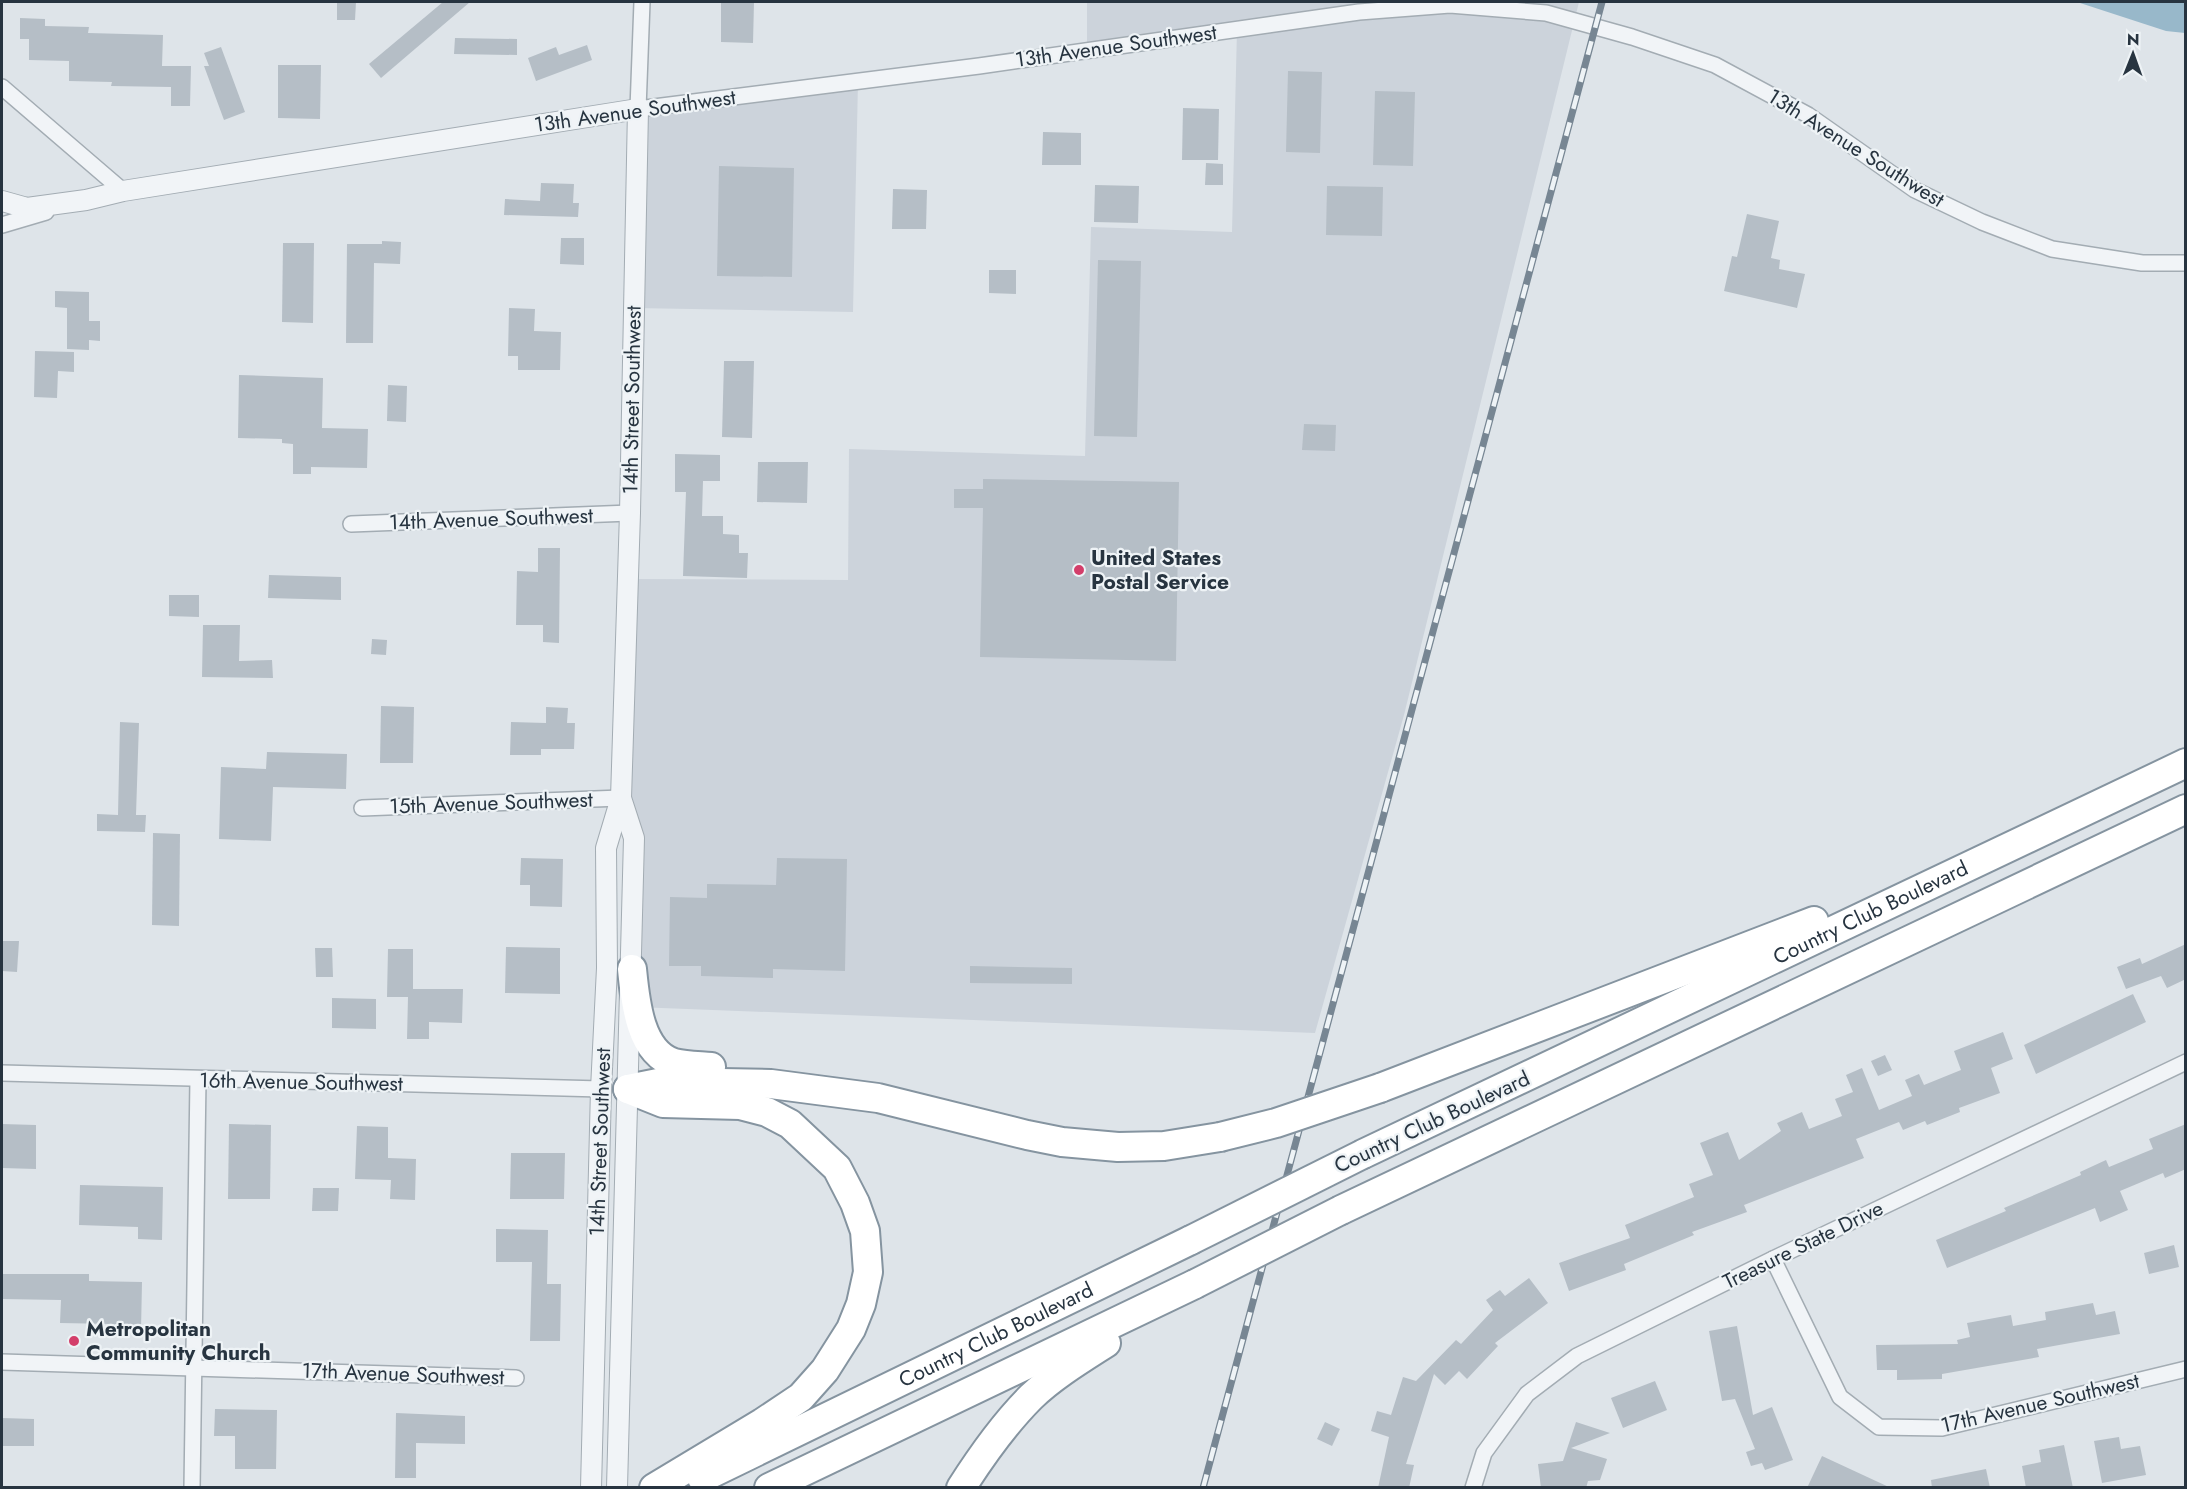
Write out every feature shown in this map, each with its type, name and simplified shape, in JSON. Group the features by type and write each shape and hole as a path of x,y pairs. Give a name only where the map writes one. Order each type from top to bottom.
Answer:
{"highway":[{"name":"Country Club Boulevard","path":"666,1486 1191,1240 1363,1154 2186,763"},
{"name":"Country Club Boulevard","path":"769,1488 1195,1284 1341,1210 2186,809"},
{"path":"614,1089 663,1082 771,1084 878,1098 1062,1142 1118,1147 1164,1146 1220,1137 1276,1123 1380,1088 1822,917 1880,907"},
{"path":"632,969 636,1007 644,1034 657,1051 673,1063 768,1074 816,1090"},
{"path":"614,1089 663,1103 740,1106 767,1112 790,1125 837,1168 855,1203 865,1231 868,1272 861,1304 851,1329 825,1370 801,1397 666,1486"},
{"path":"961,1488 986,1449 1033,1395 1076,1362 1195,1284"}],"street":[{"name":"14th Street Southwest","path":"617,1488 614,1089 607,968 606,848 621,798 642,2"},
{"name":"13th Avenue Southwest","path":"2,225 123,191 638,109 979,66 1359,12 1450,4 1546,13 1632,37 1715,65 1808,115 1915,190 1992,226 2052,249 2142,263 2186,263"},
{"path":"2,87 123,191"},
{"path":"2,201 27,208 86,200"},
{"name":"14th Avenue Southwest","path":"351,524 630,513"},
{"name":"14th Street Southwest","path":"591,1488 614,1089 632,969 634,838 621,798"},
{"name":"15th Avenue Southwest","path":"362,808 621,798"},
{"name":"Treasure State Drive","path":"1473,1488 1484,1453 1527,1394 1577,1356 1773,1259 2186,1062"},
{"name":"16th Avenue Southwest","path":"2,1073 614,1089"},
{"path":"192,1488 198,1079"},
{"name":"17th Avenue Southwest","path":"1773,1259 1840,1397 1879,1427 1942,1428 2186,1370"},
{"name":"17th Avenue Southwest","path":"2,1362 516,1378"}],"shaded area":[{"path":"1087,2 1579,2 1404,715 1315,1033 636,1007 634,838 621,798 628,579 848,580 849,449 1085,456 1091,227 1232,232 1237,30 1087,51"},
{"path":"858,82 853,312 634,308 638,109"}],"water":[{"path":"2077,2 2185,2 2185,33 2166,31"}],"building":[{"path":"337,2 356,2 355,20 337,20"},
{"path":"443,2 470,2 381,78 369,64"},
{"path":"721,2 754,2 753,43 721,42"},
{"path":"20,18 45,19 45,26 89,27 88,33 163,35 162,66 191,66 190,106 171,106 171,87 111,86 112,82 69,81 69,61 29,60 29,39 20,39"},
{"path":"455,38 517,39 517,55 454,54"},
{"path":"587,45 592,60 536,81 528,58 556,47 559,55"},
{"path":"221,47 245,112 224,120 204,66 209,66 204,53"},
{"path":"278,65 321,65 320,119 278,118"},
{"path":"1288,71 1322,72 1320,153 1286,152"},
{"path":"1375,91 1415,92 1413,166 1373,165"},
{"path":"1183,108 1219,109 1218,160 1182,160"},
{"path":"1043,132 1081,133 1081,165 1042,165"},
{"path":"1206,163 1223,164 1223,185 1205,185"},
{"path":"719,166 794,168 792,277 717,276"},
{"path":"541,183 574,184 573,203 579,203 578,217 504,215 505,199 540,201"},
{"path":"1095,185 1139,186 1138,223 1094,222"},
{"path":"1327,186 1383,187 1382,236 1326,235"},
{"path":"893,189 927,190 926,229 892,229"},
{"path":"1747,214 1779,221 1771,258 1780,260 1779,269 1805,274 1797,308 1724,291 1732,256 1737,257"},
{"path":"561,238 584,238 584,265 560,264"},
{"path":"382,241 401,242 400,264 374,263 373,343 346,343 347,244 382,244"},
{"path":"283,243 314,243 313,323 282,322"},
{"path":"1098,260 1141,261 1137,437 1094,436"},
{"path":"989,270 1016,270 1016,294 989,293"},
{"path":"55,291 89,292 89,321 100,321 100,341 89,340 89,350 67,349 67,308 55,307"},
{"path":"509,308 535,309 534,331 561,332 560,370 518,370 518,356 508,356"},
{"path":"35,351 74,352 74,372 58,371 57,398 34,397"},
{"path":"724,361 754,361 752,438 722,437"},
{"path":"239,375 323,378 322,428 368,429 367,468 311,467 311,474 293,474 293,444 282,443 282,439 238,438"},
{"path":"388,385 407,386 406,422 387,421"},
{"path":"1304,424 1336,425 1335,451 1302,450"},
{"path":"675,454 720,455 720,481 703,481 702,516 723,516 723,534 739,535 739,553 748,553 747,578 683,576 686,492 675,492"},
{"path":"758,462 808,462 807,503 757,502"},
{"name":"United States Postal Service","path":"983,479 1179,482 1176,661 980,657 983,508 954,508 954,489 983,489"},
{"path":"538,548 560,548 559,643 543,642 543,625 516,625 517,571 538,572"},
{"path":"269,575 341,577 341,600 268,598"},
{"path":"169,595 199,595 199,617 169,616"},
{"path":"203,625 240,625 239,661 272,660 273,678 202,677"},
{"path":"372,639 387,640 386,655 371,654"},
{"path":"381,706 414,707 413,763 380,763"},
{"path":"546,707 568,708 567,723 575,723 574,749 541,749 541,755 510,755 511,722 546,723"},
{"path":"120,722 139,723 136,815 146,815 145,832 97,831 97,814 118,815"},
{"path":"267,752 347,754 346,789 273,787 271,841 219,839 221,767 266,769"},
{"path":"153,833 180,834 179,926 152,925"},
{"path":"521,858 563,859 562,907 530,906 530,885 520,885"},
{"path":"777,858 847,859 845,971 773,969 773,978 701,976 701,966 669,966 670,897 707,898 707,884 776,885"},
{"path":"2,941 19,941 17,972 2,971"},
{"path":"2186,944 2186,979 2167,988 2161,976 2126,989 2117,967 2140,958 2142,964"},
{"path":"506,947 560,948 560,994 505,993"},
{"path":"315,948 332,948 333,977 316,977"},
{"path":"388,949 413,949 413,989 463,989 462,1023 429,1022 429,1039 407,1039 408,997 387,997"},
{"path":"970,966 1072,968 1072,984 970,983"},
{"path":"2133,994 2146,1022 2036,1074 2024,1045"},
{"path":"332,998 376,999 376,1029 332,1028"},
{"path":"2003,1032 2013,1059 1991,1068 2000,1093 1959,1108 1960,1112 1927,1125 1925,1121 1903,1130 1899,1122 1856,1139 1864,1158 1744,1205 1747,1212 1692,1232 1694,1235 1624,1264 1626,1270 1569,1291 1559,1263 1630,1238 1625,1225 1694,1197 1689,1184 1713,1175 1700,1143 1728,1132 1739,1160 1781,1131 1777,1123 1802,1112 1809,1129 1842,1116 1835,1099 1853,1092 1846,1075 1862,1068 1879,1110 1912,1096 1905,1080 1919,1074 1924,1085 1961,1070 1954,1051"},
{"path":"1885,1055 1892,1070 1878,1076 1871,1061"},
{"path":"2,1124 36,1125 36,1169 2,1168"},
{"path":"229,1124 271,1125 270,1199 228,1199"},
{"path":"2186,1124 2186,1169 2165,1178 2163,1173 2120,1191 2128,1210 2100,1222 2095,1208 1947,1268 1936,1240 2006,1211 2004,1208 2081,1175 2080,1172 2106,1160 2109,1167 2153,1149 2149,1139"},
{"path":"357,1126 388,1127 388,1158 416,1159 415,1200 390,1199 391,1180 355,1179"},
{"path":"511,1153 565,1153 564,1199 510,1199"},
{"path":"80,1185 163,1187 162,1240 138,1239 138,1227 79,1225"},
{"path":"313,1188 339,1188 338,1211 312,1211"},
{"path":"496,1229 548,1230 547,1284 561,1284 560,1341 530,1341 532,1262 496,1262"},
{"path":"2174,1245 2179,1267 2149,1274 2144,1253"},
{"path":"2,1274 89,1274 89,1281 142,1282 141,1330 113,1330 113,1324 60,1323 61,1300 2,1299"},
{"path":"1529,1278 1548,1303 1495,1343 1498,1346 1467,1379 1459,1371 1445,1385 1434,1374 1406,1464 1414,1465 1409,1488 1378,1488 1389,1437 1371,1431 1377,1411 1391,1415 1403,1377 1416,1381 1456,1340 1461,1344 1493,1310 1486,1300 1500,1290 1505,1296"},
{"path":"2093,1303 2096,1315 2115,1311 2120,1334 2037,1349 2039,1357 1942,1374 1942,1379 1897,1380 1897,1370 1877,1370 1876,1345 1958,1344 1957,1340 1970,1337 1967,1323 2011,1315 2013,1326 2046,1320 2045,1312"},
{"path":"1737,1326 1753,1415 1772,1407 1793,1460 1765,1470 1762,1463 1751,1466 1746,1452 1755,1449 1735,1399 1722,1401 1709,1331"},
{"path":"1655,1381 1667,1410 1623,1428 1611,1398"},
{"path":"215,1409 277,1410 276,1469 235,1469 235,1436 214,1436"},
{"path":"396,1413 465,1416 465,1444 416,1443 416,1478 395,1478"},
{"path":"2,1418 34,1419 34,1446 2,1446"},
{"path":"1325,1422 1340,1429 1332,1446 1317,1439"},
{"path":"1576,1422 1610,1433 1571,1448 1607,1459 1600,1480 1588,1481 1586,1488 1541,1488 1538,1464 1563,1461"},
{"path":"2119,1437 2121,1449 2140,1446 2146,1475 2102,1483 2094,1441"},
{"path":"2064,1445 2073,1488 2026,1488 2022,1466 2041,1462 2039,1450"},
{"path":"1822,1456 1891,1488 1807,1488"},
{"path":"1986,1469 1990,1488 1932,1488 1931,1480"}],"railway":[{"path":"1203,1488 1602,2"}],"place":[{"name":"United States Postal Service","path":"1079,570"},
{"name":"Metropolitan Community Church","path":"74,1341"}]}
